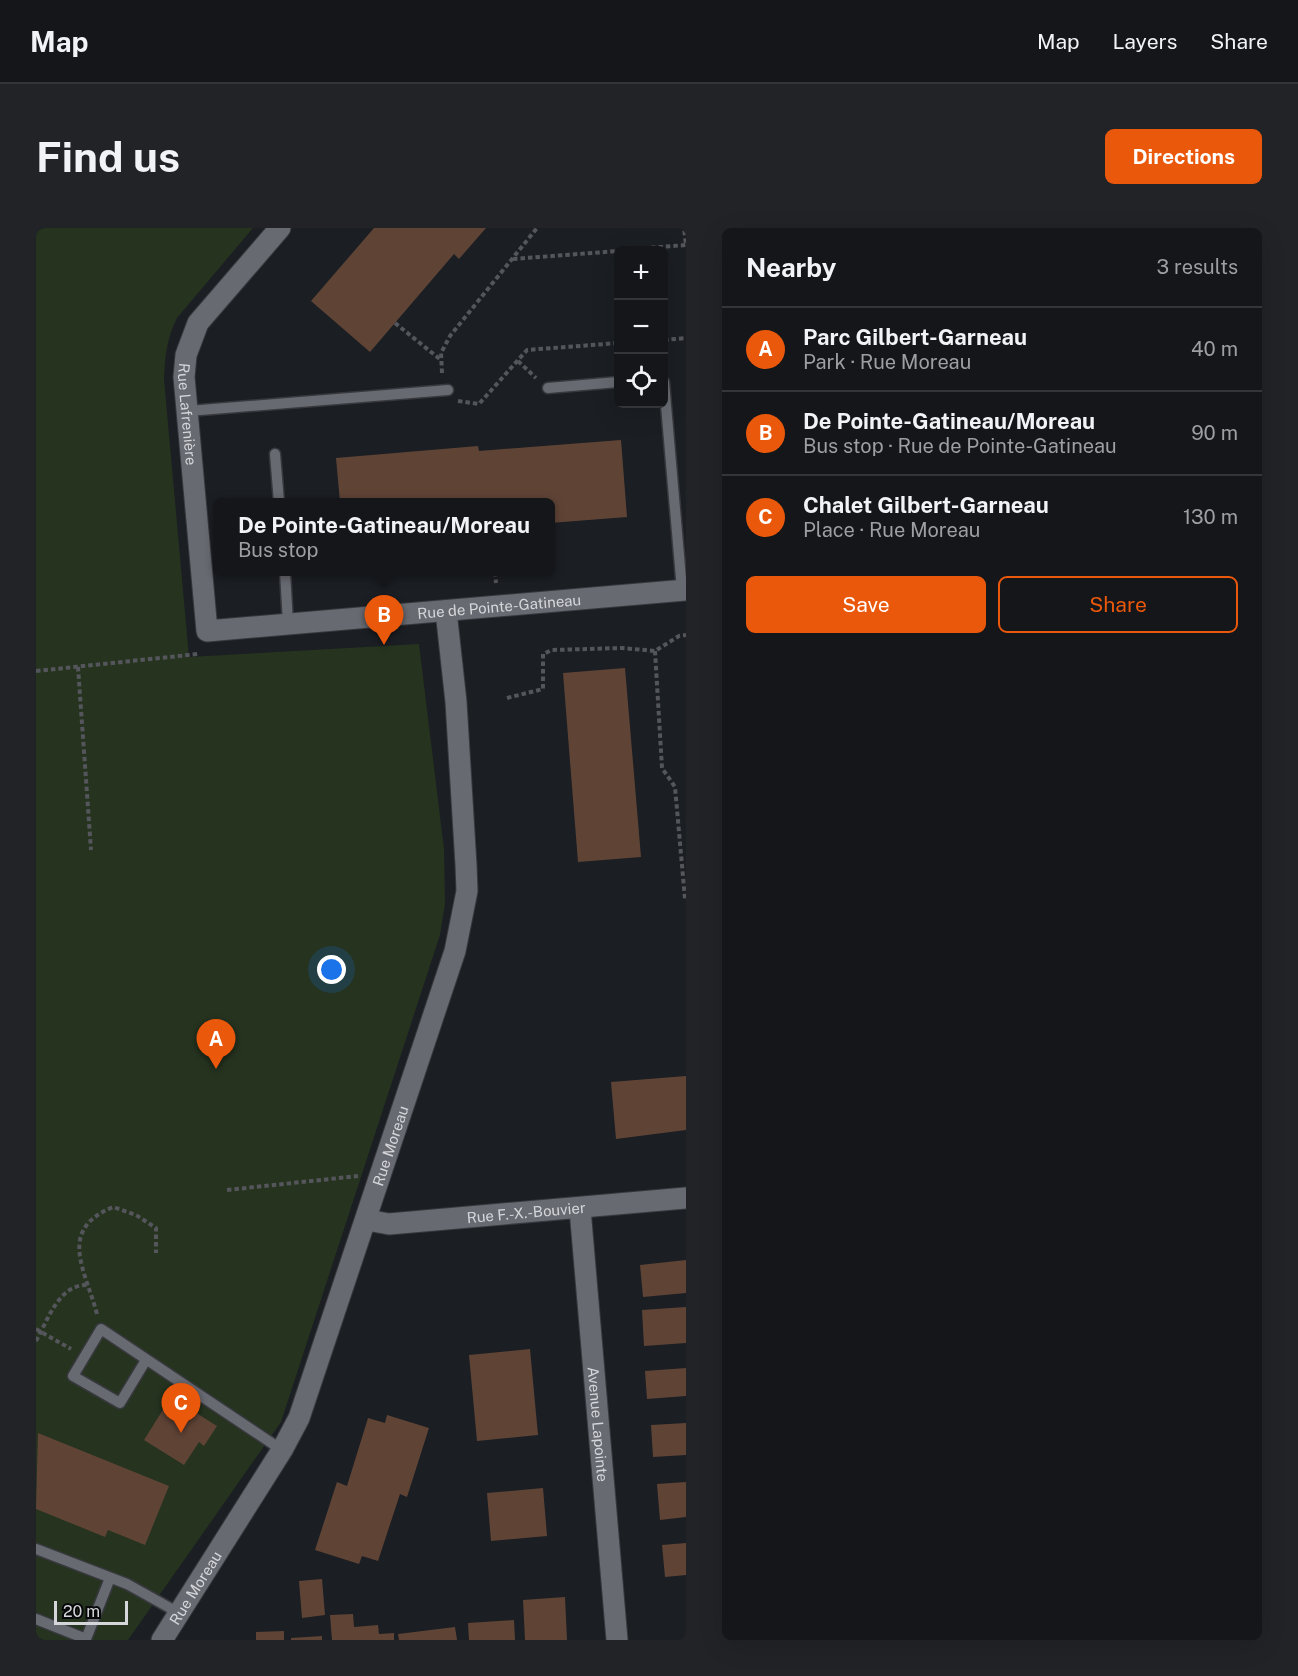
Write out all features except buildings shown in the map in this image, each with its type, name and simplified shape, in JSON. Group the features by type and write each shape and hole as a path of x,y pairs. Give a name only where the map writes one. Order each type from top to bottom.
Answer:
{"street":[{"name":"Rue Lafrenière","path":"207,631 188,411 186,355 194,331 211,307 280,228"},
{"name":"Rue de Pointe-Gatineau","path":"207,631 684,590"},
{"name":"Rue Moreau","path":"162,1640 282,1450 299,1418 455,951 466,900 465,834 446,611"},
{"name":"Rue F.-X.-Bouvier","path":"367,1220 390,1224 686,1198"},
{"name":"Avenue Lapointe","path":"580,1209 617,1640"}],"lane":[{"path":"548,388 614,382"},
{"path":"188,411 448,390"},
{"path":"666,408 684,590"},
{"path":"275,453 279,498"},
{"path":"285,576 288,623"},
{"path":"146,1360 120,1403 73,1376 101,1329 282,1450"},
{"path":"36,1549 110,1578 179,1613"},
{"path":"36,1619 86,1639 110,1578"}],"path":[{"path":"537,228 450,336 441,353 442,378 454,400 479,404 527,350 614,343"},
{"path":"668,247 686,245 685,229 677,228"},
{"path":"512,260 614,252"},
{"path":"395,323 442,361"},
{"path":"668,340 686,338"},
{"path":"518,361 548,388"},
{"path":"495,576 496,583"},
{"path":"507,698 543,689 543,654 552,650 622,648 655,651 679,636 686,635"},
{"path":"655,651 662,768 675,787 684,899"},
{"path":"36,671 198,654"},
{"path":"78,667 91,850"},
{"path":"227,1190 362,1175"},
{"path":"101,1329 80,1258 80,1233 94,1215 114,1207 136,1215 156,1228 156,1253"},
{"path":"36,1341 52,1310 67,1291 79,1285 89,1286"},
{"path":"36,1329 85,1357"}],"green space":[{"path":"36,228 253,228 177,318 166,355 164,379 189,657 419,644 444,849 445,904 440,935 281,1422 128,1640 36,1640"}],"place":[{"name":"De Pointe-Gatineau/Moreau","path":"384,645"},
{"name":"Parc Gilbert-Garneau","path":"216,1069"},
{"name":"Chalet Gilbert-Garneau","path":"181,1433"}]}
